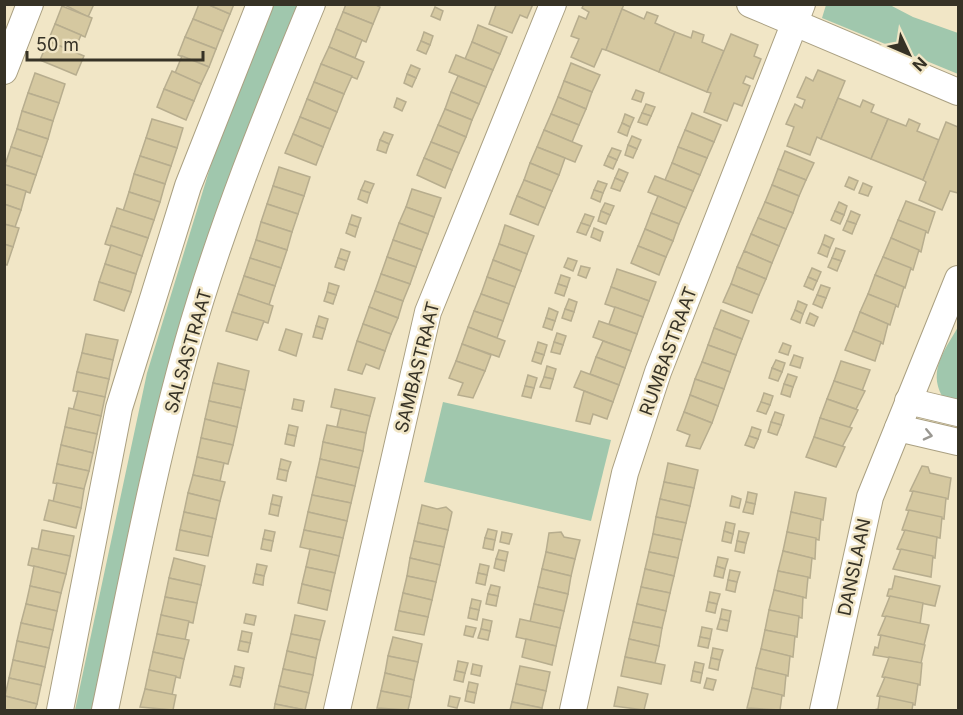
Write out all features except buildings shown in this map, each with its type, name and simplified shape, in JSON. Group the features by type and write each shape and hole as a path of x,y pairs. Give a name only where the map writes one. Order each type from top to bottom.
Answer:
{"street":[{"path":"4,71 30,4"},
{"path":"60,711 119,408 188,186 260,4"},
{"name":"SALSASTRAAT","path":"105,711 159,456 188,341 253,147 312,4"},
{"name":"SAMBASTRAAT","path":"337,711 428,312 553,4"},
{"path":"750,4 798,14 958,92"},
{"name":"RUMBASTRAAT","path":"573,711 625,473 658,372 798,14"},
{"name":"DANSLAAN","path":"823,711 870,496 958,279"},
{"path":"908,401 958,413"},
{"path":"898,428 958,442"}],"green space":[{"path":"274,5 300,5 235,166 99,710 75,710 147,373 213,158"},
{"path":"826,5 890,5 913,17 958,33 958,74 822,18"},
{"path":"958,327 958,405 942,396 938,387 937,369"},
{"path":"443,402 611,440 591,521 424,482"}]}
